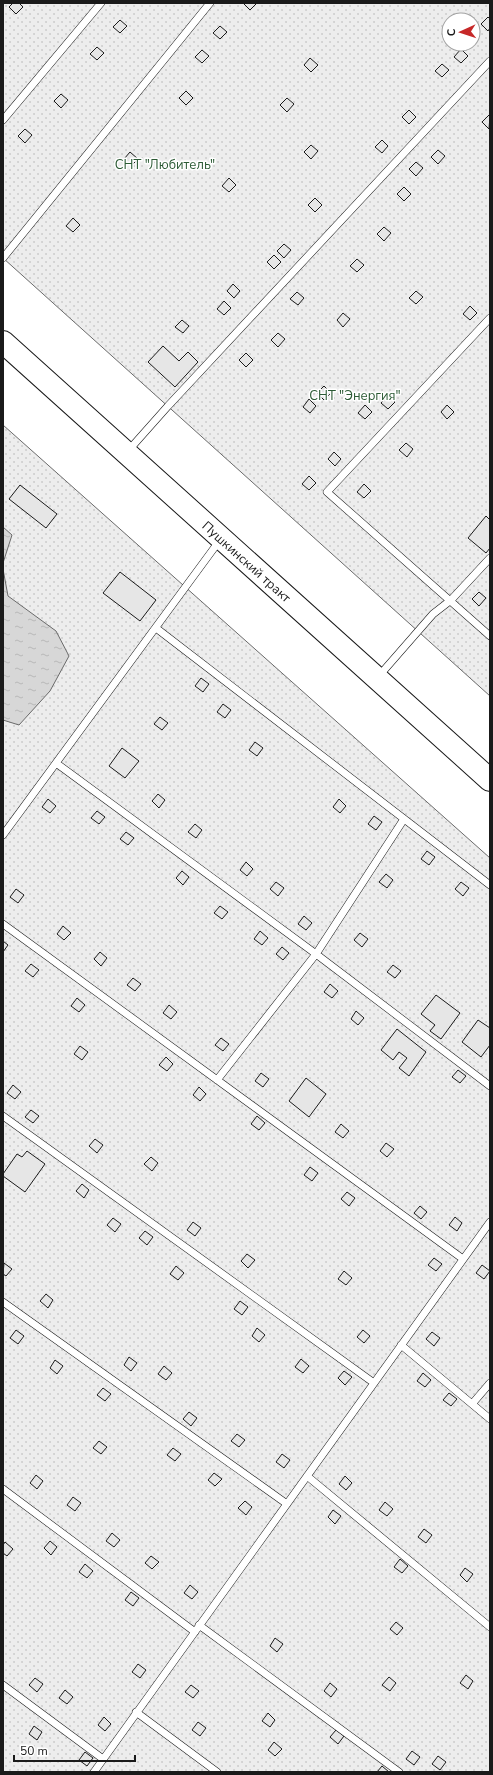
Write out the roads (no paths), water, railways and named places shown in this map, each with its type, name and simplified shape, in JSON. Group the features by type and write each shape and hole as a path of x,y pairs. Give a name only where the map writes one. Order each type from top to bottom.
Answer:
{"main road":[{"name":"Пушкинский тракт","path":"3,342 490,780"}],"lane":[{"path":"3,120 101,3"},
{"path":"3,258 210,3"},
{"path":"126,453 168,406 490,61"},
{"path":"490,318 327,492 490,636"},
{"path":"3,835 221,538"},
{"path":"377,678 433,614 451,600 490,558"},
{"path":"156,628 490,885"},
{"path":"56,763 316,954 490,1086"},
{"path":"217,1080 316,954 404,819"},
{"path":"3,924 463,1259"},
{"path":"3,1116 374,1383"},
{"path":"94,1772 490,1222"},
{"path":"3,1302 286,1504"},
{"path":"401,1345 490,1419"},
{"path":"472,1404 490,1383"},
{"path":"307,1476 490,1627"},
{"path":"3,1489 194,1632"},
{"path":"199,1626 399,1772"},
{"path":"3,1685 103,1759"},
{"path":"136,1712 217,1772"}],"water":[{"path":"3,527 12,535 3,563"},
{"path":"3,569 8,596 56,631 69,656 50,691 19,725 3,720"}],"park label":[{"name":"СНТ \"Любитель\"","path":"165,164"},
{"name":"СНТ \"Энергия\"","path":"355,395"}]}
